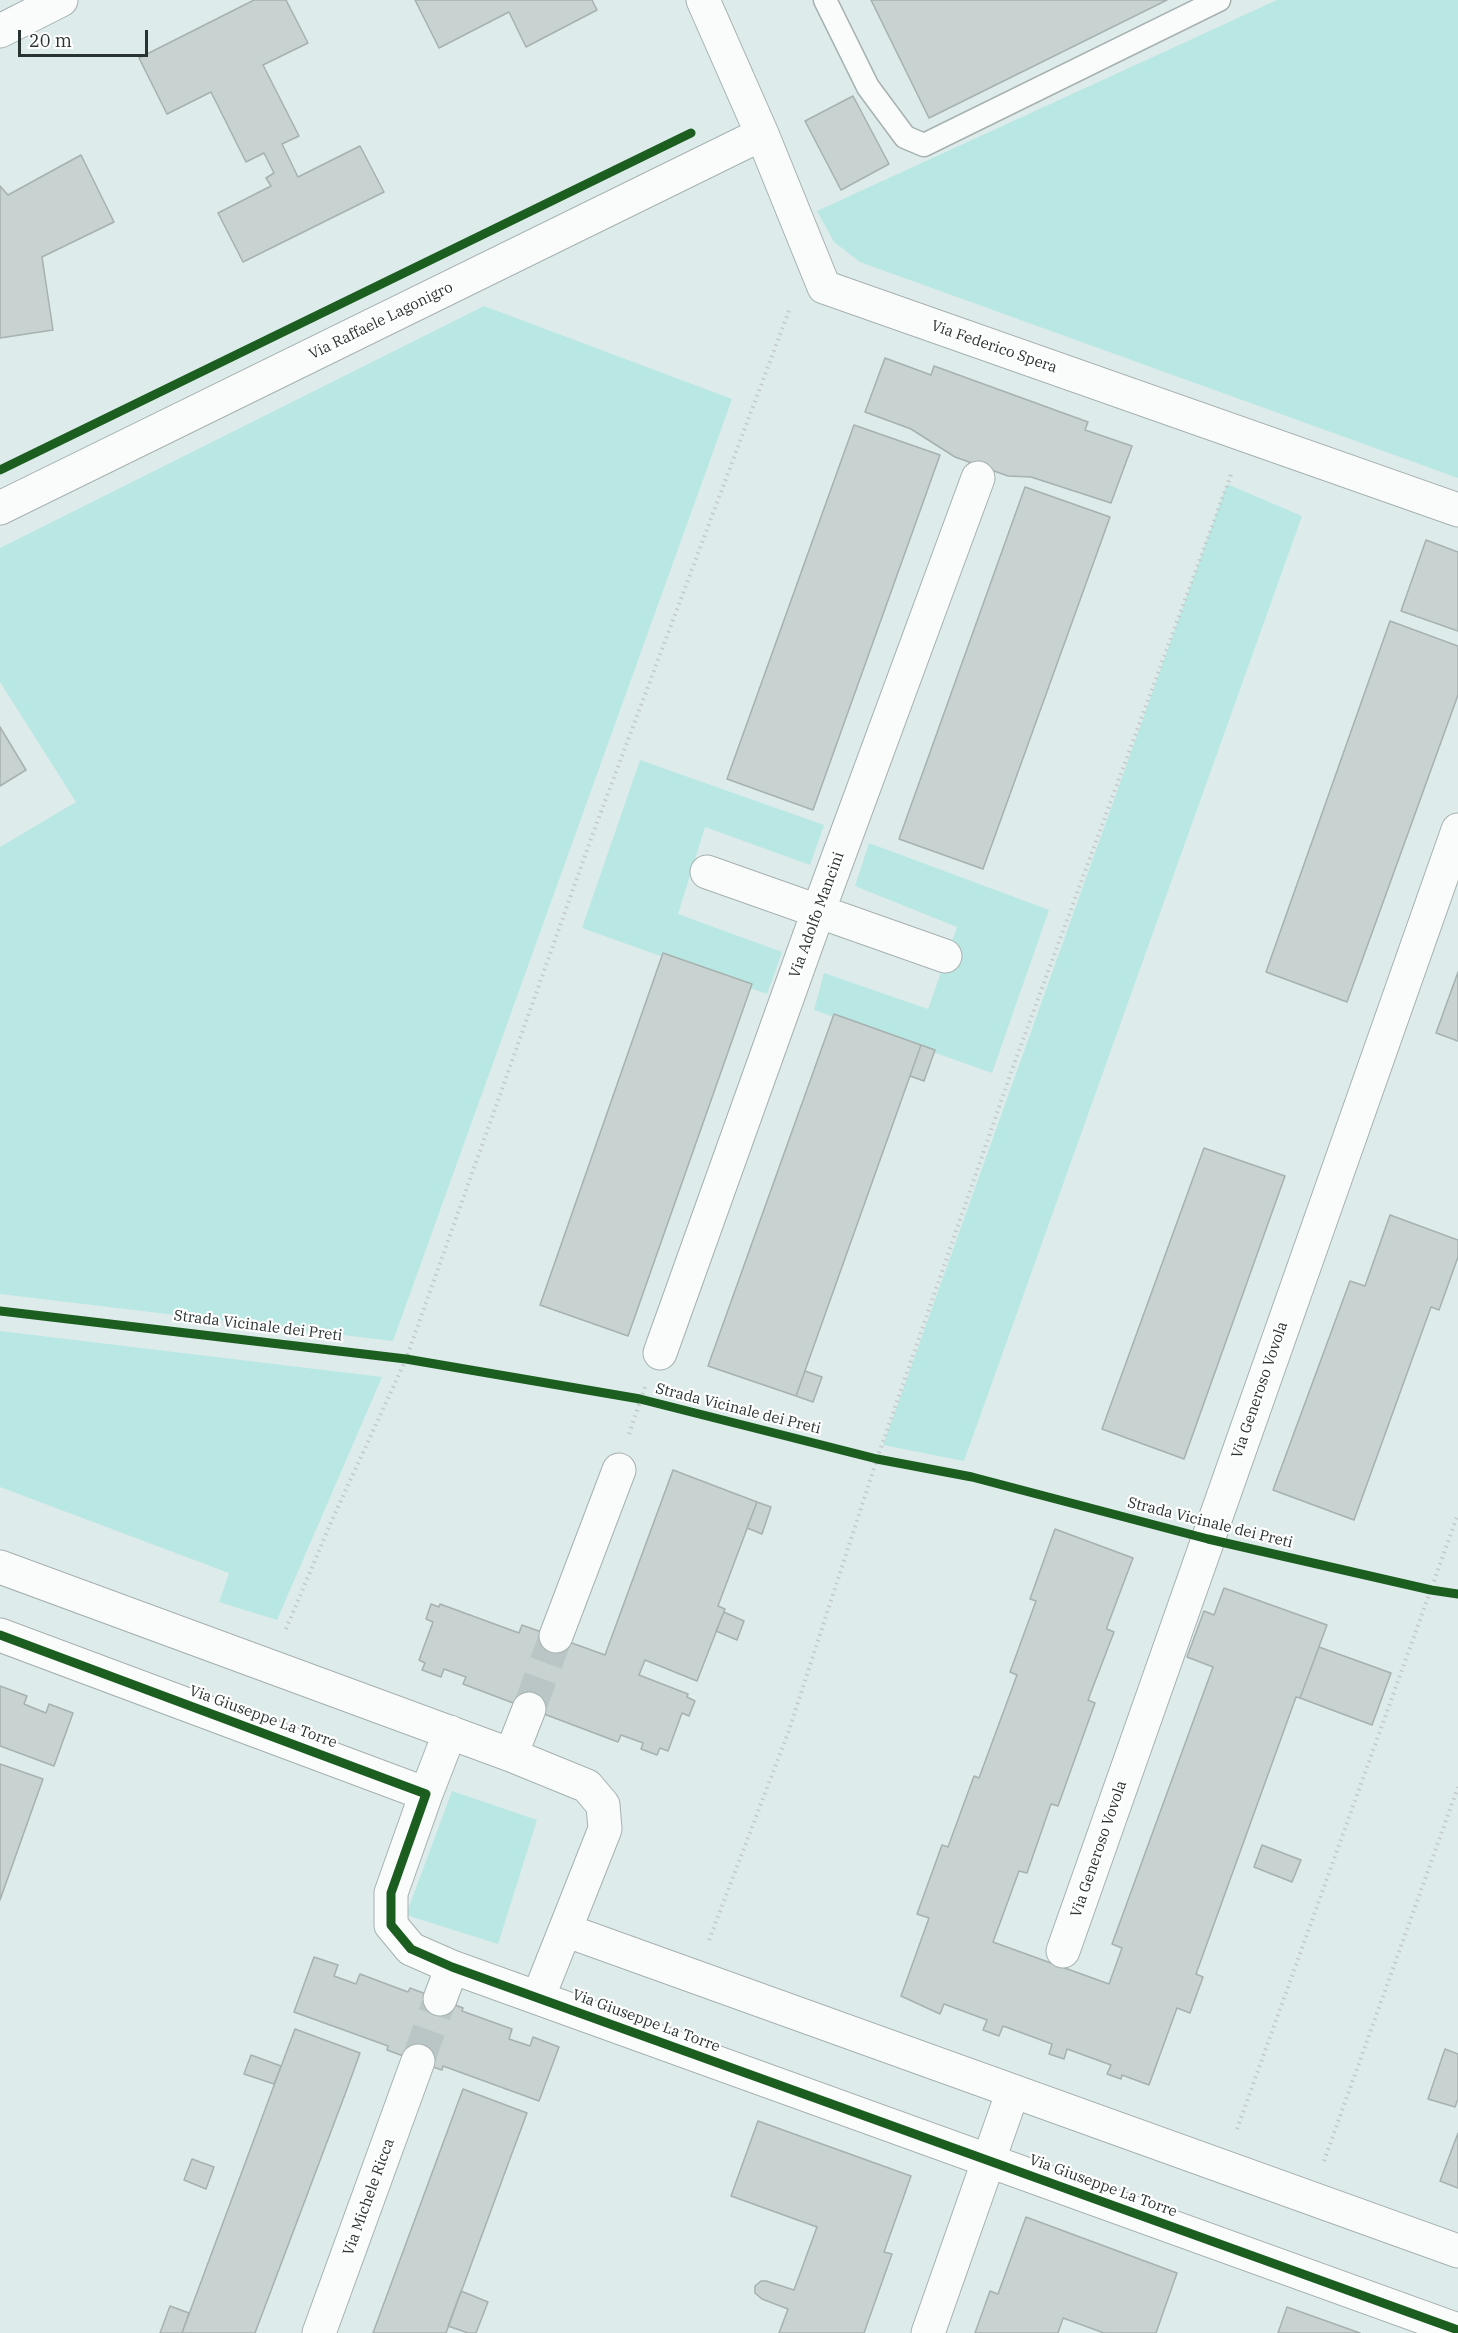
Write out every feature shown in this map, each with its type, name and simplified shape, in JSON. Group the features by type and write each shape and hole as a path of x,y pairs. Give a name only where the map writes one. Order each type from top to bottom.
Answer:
{"street":[{"path":"0,31 61,0"},
{"name":"Via Federico Spera","path":"703,0 762,134 824,287 1458,510"},
{"name":"Via Raffaele Lagonigro","path":"0,508 762,134"},
{"name":"Via Adolfo Mancini","path":"660,1353 818,912 978,478"},
{"name":"Via Generoso Vovola","path":"1063,1951 1458,830"},
{"path":"707,872 945,956"},
{"path":"556,1636 619,1470"},
{"path":"0,1567 450,1732 587,1786 603,1805 605,1829 538,1998"},
{"name":"Via Giuseppe La Torre","path":"0,1635 426,1794 391,1893 391,1925 411,1949 452,1967 1458,2330"},
{"path":"511,1755 529,1709"},
{"path":"426,1794 450,1732"},
{"path":"565,1930 1458,2251"},
{"path":"440,1999 452,1967"},
{"name":"Via Michele Ricca","path":"320,2333 418,2061"},
{"path":"928,2333 1013,2091"}],"lane":[{"path":"825,0 868,87 905,136 924,145 1219,0"}],"path":[{"path":"271,1666 332,1521 406,1359 592,836 778,338 812,255"},
{"path":"697,1978 710,1936 788,1733 878,1459 1013,1067 1246,435"},
{"path":"619,1470 640,1399 660,1353"},
{"path":"394,1358 417,1361"},
{"path":"866,1456 888,1461"},
{"path":"1224,2167 1435,1591 1458,1514"},
{"path":"1419,1588 1435,1591"},
{"path":"1310,2198 1458,1787"}],"shaded area":[{"path":"1277,0 1458,0 1458,478 860,262 834,242 817,211"},
{"path":"484,306 732,399 393,1341 0,1294 0,847 76,802 0,682 0,548"},
{"path":"1227,484 1302,516 964,1461 883,1445"},
{"path":"640,760 824,825 810,865 705,827 678,914 782,952 767,994 582,928"},
{"path":"869,843 1049,910 992,1073 814,1010 824,973 928,1009 957,927 855,886"},
{"path":"0,1331 382,1377 277,1620 219,1602 229,1573 0,1487"},
{"path":"452,1791 537,1820 498,1944 406,1915"}],"building":[{"path":"254,0 286,0 308,43 263,65 299,136 282,144 298,177 360,146 384,192 243,262 218,213 271,186 266,178 274,173 264,153 246,162 211,92 167,114 139,58"},
{"path":"415,0 592,0 597,10 526,47 509,12 439,48"},
{"path":"871,0 1167,0 929,118"},
{"path":"853,96 889,164 841,190 805,121"},
{"path":"81,155 114,222 42,257 53,330 0,338 0,186 8,195"},
{"path":"885,358 931,375 934,366 1088,422 1085,430 1132,446 1111,503 1031,477 1008,476 955,457 911,429 865,412"},
{"path":"854,425 940,455 813,810 727,779"},
{"path":"1025,487 1110,517 983,869 899,839"},
{"path":"1426,540 1458,552 1458,631 1401,611"},
{"path":"1390,621 1458,646 1458,695 1347,1002 1266,972"},
{"path":"0,727 26,770 0,786"},
{"path":"663,953 752,984 628,1336 540,1305"},
{"path":"1458,972 1458,1041 1436,1033"},
{"path":"834,1014 921,1045 796,1396 708,1366"},
{"path":"921,1045 935,1050 924,1081 910,1076"},
{"path":"1204,1148 1285,1176 1184,1459 1102,1429"},
{"path":"1390,1215 1458,1240 1458,1257 1439,1310 1431,1307 1354,1520 1273,1490 1350,1281 1365,1286"},
{"path":"805,1371 822,1377 813,1402 796,1396"},
{"path":"673,1470 757,1502 718,1606 725,1609 697,1681 645,1660 639,1675 688,1694 687,1697 695,1701 689,1716 682,1713 668,1751 660,1748 657,1755 641,1749 643,1743 621,1735 618,1742 544,1714 546,1707 540,1704 529,1709 463,1684 466,1677 444,1669 441,1677 422,1670 425,1663 419,1660 433,1622 426,1619 431,1604 439,1607 440,1604 519,1633 522,1625 605,1655"},
{"path":"757,1502 771,1507 762,1534 747,1528"},
{"path":"1055,1529 1133,1558 1107,1627 1114,1632 1088,1700 1095,1703 1058,1806 1051,1804 1027,1873 1019,1871 993,1942 1109,1984 1122,1948 1112,1944 1213,1667 1187,1657 1204,1611 1214,1615 1224,1588 1327,1625 1300,1698 1296,1697 1196,1974 1203,1977 1190,2013 1177,2008 1149,2085 1122,2075 1121,2079 1107,2074 1111,2065 1067,2049 1064,2059 1049,2054 1052,2044 1003,2026 999,2036 983,2030 987,2020 944,2004 940,2014 901,1996 929,1918 917,1914 942,1845 948,1847 974,1776 979,1778 1017,1675 1010,1672 1036,1601 1030,1599"},
{"path":"724,1612 744,1621 737,1640 716,1631"},
{"path":"1319,1647 1391,1673 1372,1725 1300,1698"},
{"path":"0,1686 27,1696 24,1704 46,1713 49,1704 73,1713 54,1766 0,1746"},
{"path":"0,1764 43,1779 0,1900"},
{"path":"1262,1845 1301,1860 1292,1882 1254,1867"},
{"path":"314,1957 338,1965 334,1976 356,1984 360,1974 408,1992 410,1988 463,2008 462,2011 512,2029 509,2039 530,2046 533,2037 559,2047 539,2101 443,2066 442,2070 436,2068 387,2050 388,2046 294,2012"},
{"path":"295,2029 360,2053 347,2089 255,2333 182,2333"},
{"path":"1445,2049 1458,2054 1458,2099 1455,2107 1428,2099"},
{"path":"251,2055 281,2066 274,2084 244,2074"},
{"path":"463,2089 527,2113 446,2333 373,2333"},
{"path":"758,2121 911,2176 884,2252 892,2254 864,2333 779,2333 788,2309 762,2299 755,2293 755,2286 761,2281 794,2290 817,2227 731,2196"},
{"path":"1458,2133 1458,2188 1440,2181"},
{"path":"192,2159 214,2167 206,2189 184,2180"},
{"path":"1026,2217 1177,2273 1156,2333 1104,2333 1063,2318 1058,2333 975,2333 990,2291 998,2294"},
{"path":"461,2291 488,2302 476,2333 468,2333 448,2326"},
{"path":"170,2306 189,2313 182,2333 160,2333"},
{"path":"1287,2307 1360,2333 1278,2333"}],"tunnel":[{"path":"529,1709 556,1636"},
{"path":"418,2061 440,1999"}],"cycle path":[{"path":"0,470 691,133"},
{"name":"Strada Vicinale dei Preti","path":"0,1311 406,1359 640,1399 877,1459 972,1477 1208,1539 1431,1590 1458,1594"},
{"path":"0,1635 426,1794 391,1893 391,1925 411,1949 452,1967 1458,2330"}]}
